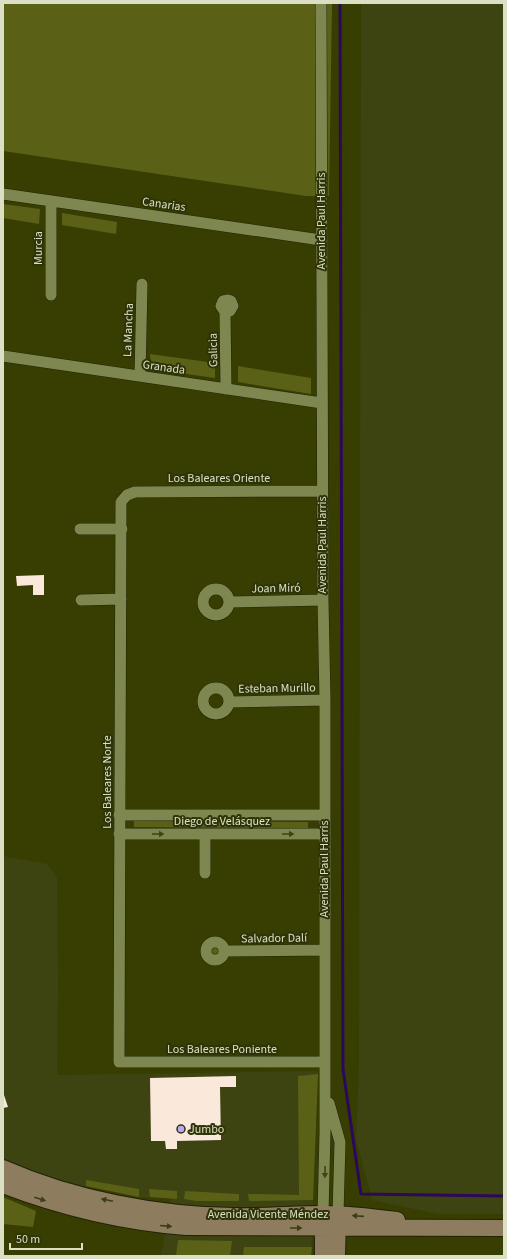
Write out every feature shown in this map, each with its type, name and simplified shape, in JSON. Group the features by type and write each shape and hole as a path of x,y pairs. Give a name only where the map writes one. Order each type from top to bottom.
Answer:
{"main road":[{"name":"Avenida Vicente Méndez","path":"3,1168 88,1196 160,1210 234,1216 330,1221"},
{"name":"Avenida Vicente Méndez","path":"3,1185 53,1203 106,1217 132,1222 186,1228 330,1221 370,1216 466,1228 504,1228"},
{"name":"Avenida Paul Harris","path":"322,1256 330,1221"},
{"name":"Avenida Paul Harris","path":"330,1221 336,1256"}],"street":[{"name":"Avenida Paul Harris","path":"321,3 322,491 325,700 325,1087 340,1142 330,1221"},
{"name":"Canarias","path":"3,194 321,240"},
{"name":"Murcia","path":"51,201 51,295"},
{"name":"La Mancha","path":"140,376 142,284"},
{"name":"Galicia","path":"225,312 226,389"},
{"name":"Granada","path":"3,356 322,403"},
{"name":"Los Baleares Oriente","path":"121,502 127,494 135,492 322,491"},
{"name":"Los Baleares Norte","path":"119,1062 121,502"},
{"path":"80,529 122,529"},
{"path":"81,600 121,599"},
{"name":"Joan Miró","path":"230,602 323,600"},
{"name":"Esteban Murillo","path":"229,702 325,700"},
{"name":"Diego de Velásquez","path":"120,815 324,815"},
{"name":"Diego de Velásquez","path":"119,834 324,834"},
{"path":"205,834 205,873"},
{"name":"Salvador Dalí","path":"224,951 325,950"},
{"name":"Los Baleares Poniente","path":"119,1062 325,1062"}],"shaded area":[{"path":"3,3 332,3 329,196 306,196 3,151"},
{"path":"361,3 504,3 504,1214 438,1214 372,1200 356,1138 359,1070"},
{"path":"3,204 40,209 39,224 3,218"},
{"path":"62,213 117,222 116,234 62,225"},
{"path":"150,354 215,363 215,378 151,369"},
{"path":"238,366 311,378 311,394 238,382"},
{"path":"134,821 308,822 308,828 134,827"},
{"path":"3,856 47,864 57,877 57,1075 318,1071 311,1256 161,1256 171,1198 139,1197 59,1181 41,1176 3,1160"},
{"path":"214,944 218,946 220,950 218,954 214,956 210,954 208,950 210,946"},
{"path":"318,1074 313,1200 249,1201 248,1194 299,1195 298,1076"},
{"path":"86,1180 139,1189 139,1197 86,1186"},
{"path":"149,1189 177,1191 177,1199 150,1197"},
{"path":"185,1191 239,1194 239,1201 196,1201 184,1199"},
{"path":"3,1197 36,1211 33,1227 3,1224"},
{"path":"178,1240 232,1241 230,1256 176,1256"},
{"path":"244,1247 312,1247 311,1256 243,1256"}],"building":[{"path":"44,575 44,595 33,595 33,585 17,586 16,576"},
{"path":"236,1076 236,1087 220,1087 221,1140 177,1141 177,1149 166,1149 165,1141 151,1141 150,1078"},
{"path":"3,1092 8,1107 3,1108"}],"waterway":[{"path":"340,3 343,1069 361,1194 504,1196"}],"place":[{"name":"Jumbo","path":"181,1129"}]}
